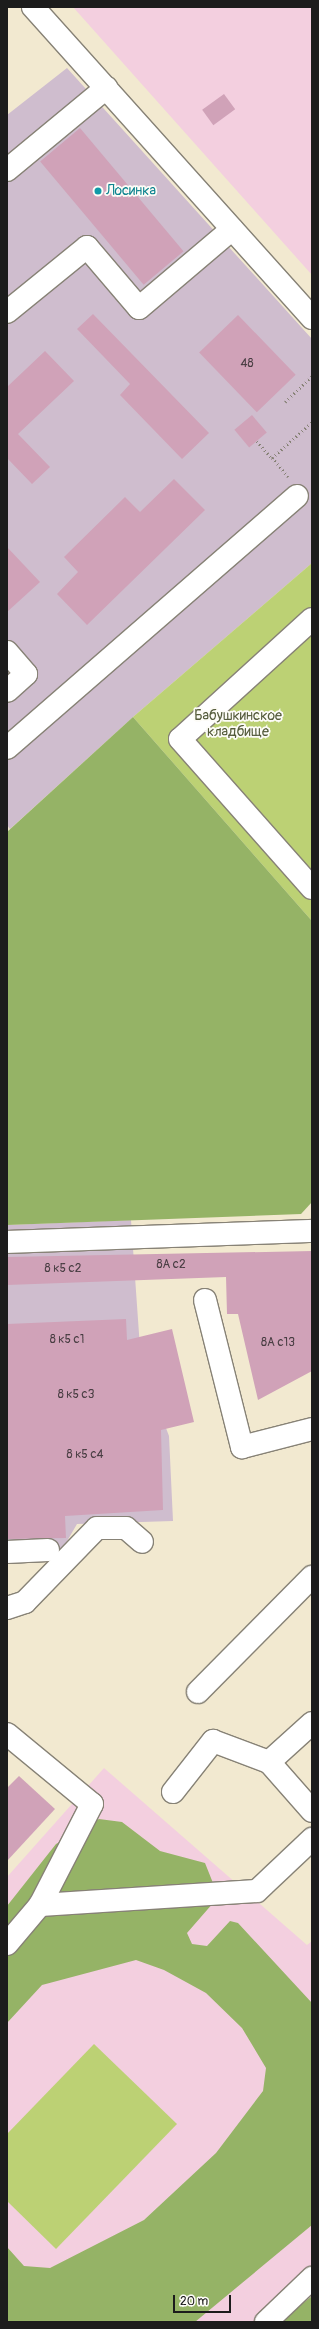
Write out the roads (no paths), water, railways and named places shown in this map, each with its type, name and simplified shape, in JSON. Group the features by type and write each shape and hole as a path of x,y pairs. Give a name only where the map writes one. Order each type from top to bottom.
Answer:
{"street":[{"path":"33,7 232,229 310,312"},
{"path":"7,170 106,88"},
{"path":"7,312 87,247 139,308 232,229"},
{"path":"7,748 297,496"},
{"path":"312,619 180,739 312,888"},
{"path":"7,652 26,674 7,691"},
{"path":"7,1242 312,1231"},
{"path":"205,1300 242,1447 312,1429"},
{"path":"7,1608 25,1602 97,1528 126,1528 142,1542"},
{"path":"7,1552 48,1550"},
{"path":"198,1692 312,1577"},
{"path":"269,1762 312,1723"},
{"path":"7,1734 92,1804 40,1905 7,1944"},
{"path":"173,1792 213,1741 269,1762 312,1811"},
{"path":"40,1905 257,1891 312,1839"},
{"path":"266,2322 312,2278"}],"place":[{"name":"Лосинка","path":"98,191"}],"park label":[{"name":"Бабушкинское кладбище","path":"238,724"}]}
